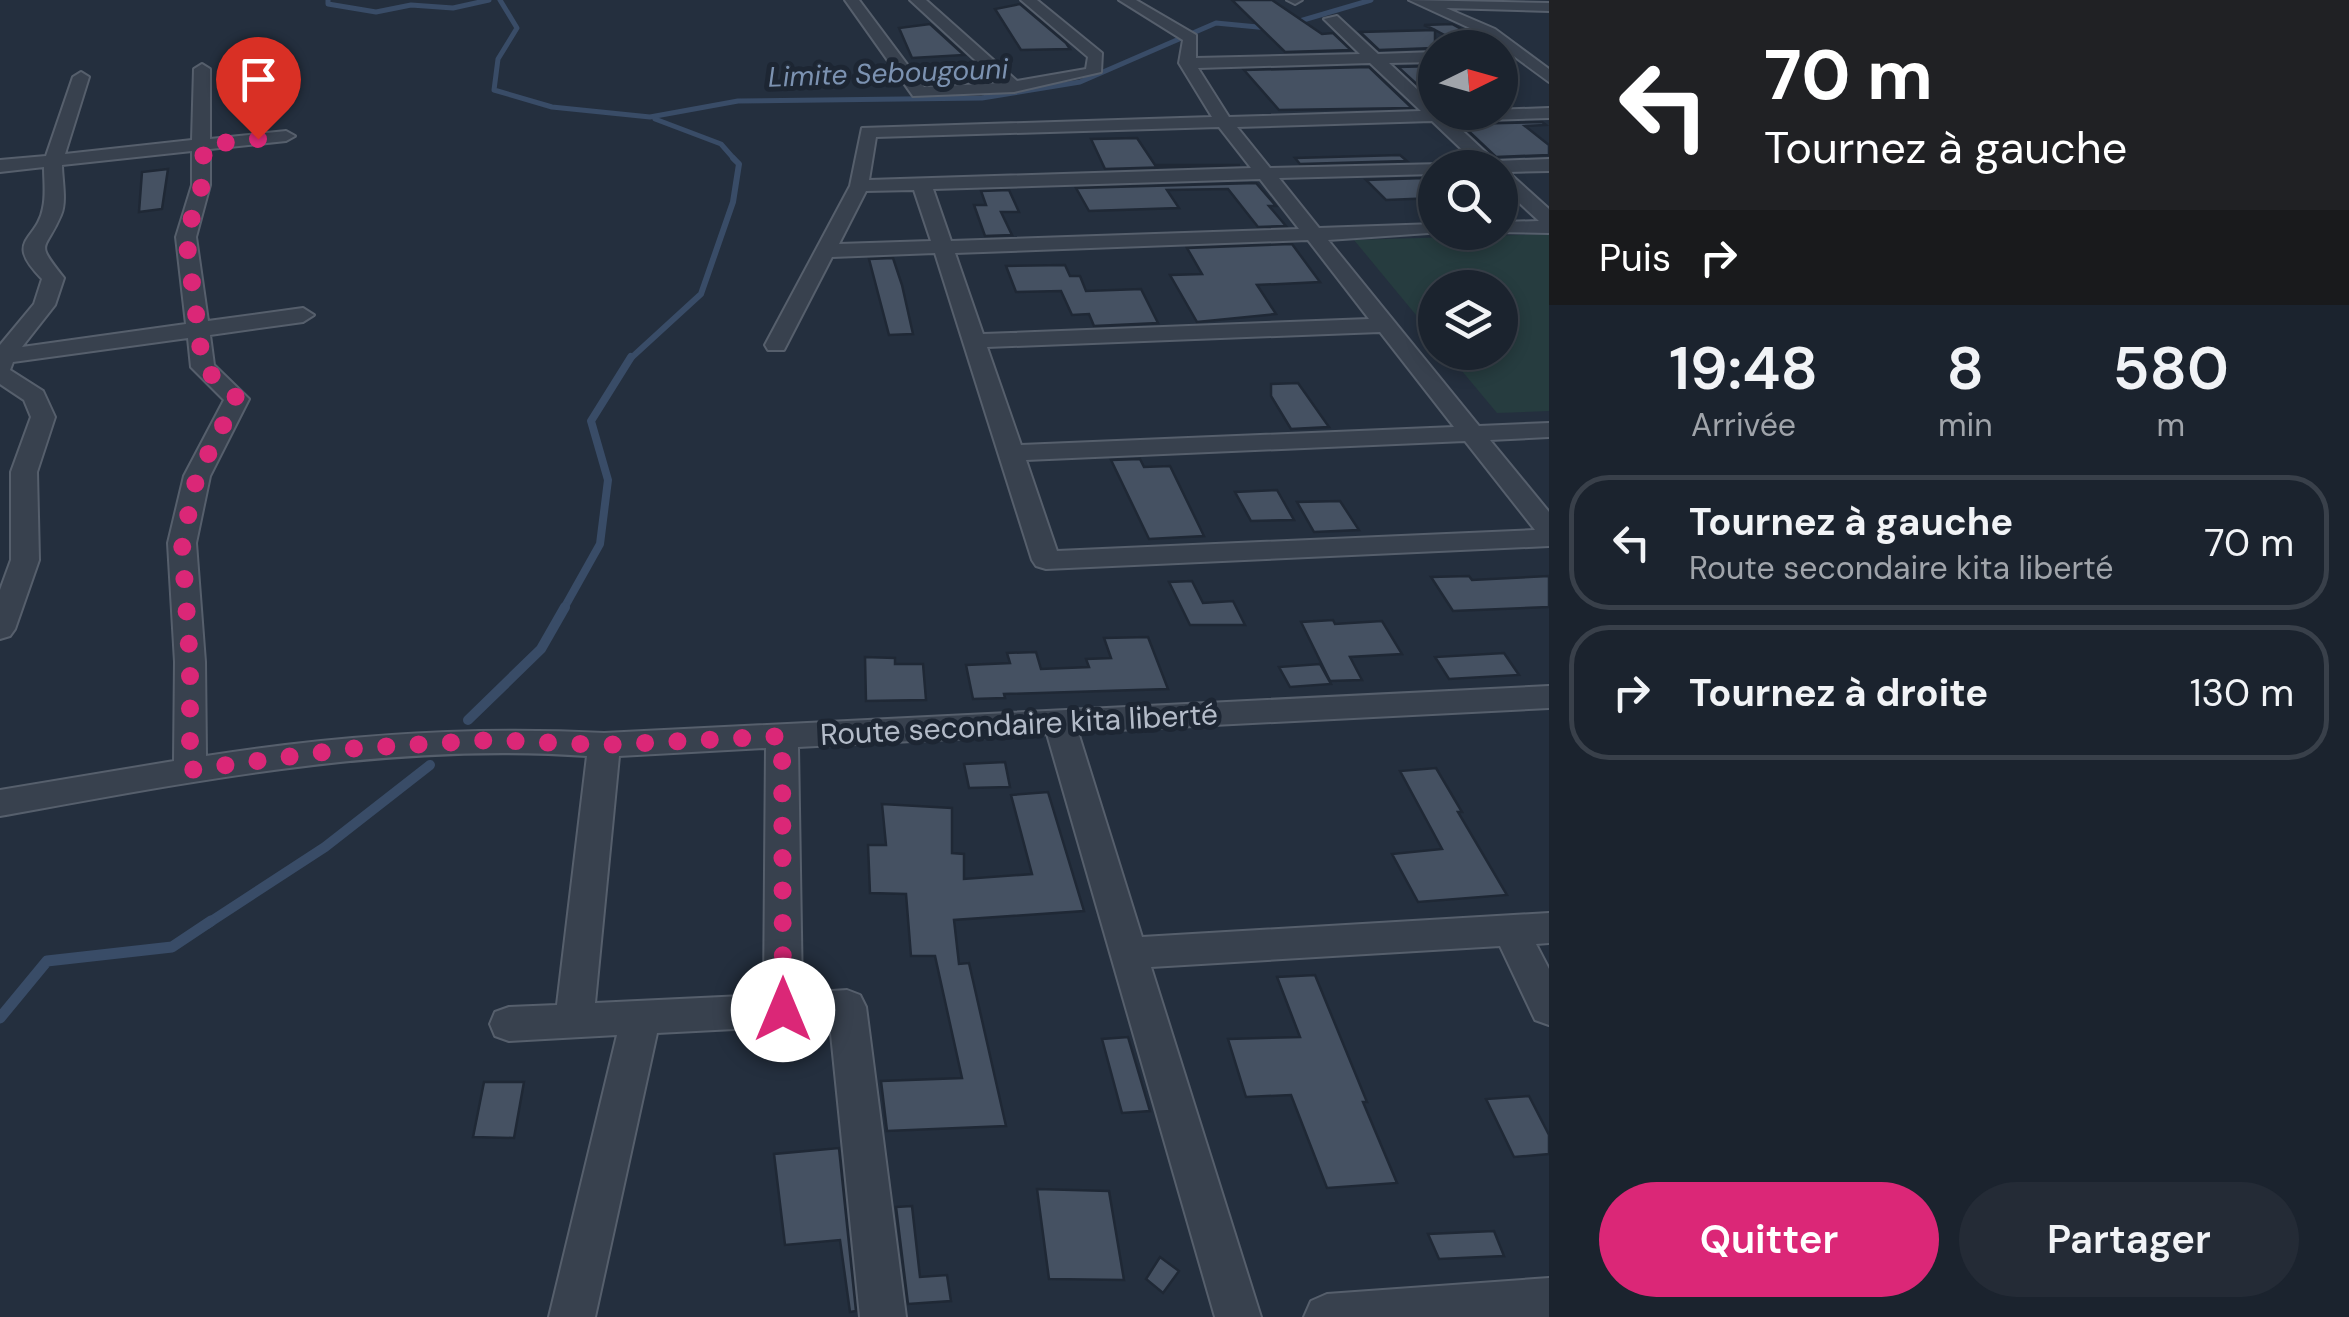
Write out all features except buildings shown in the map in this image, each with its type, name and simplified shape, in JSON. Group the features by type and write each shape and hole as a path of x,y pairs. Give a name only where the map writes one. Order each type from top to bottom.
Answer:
{"street":[{"path":"852,0 919,92 1014,87 1093,72 1096,56 1028,0"},
{"path":"916,0 1014,87"},
{"path":"1126,0 1191,38 1187,63 1224,122 1549,534"},
{"path":"1149,13 1170,0"},
{"path":"1418,1 1549,7"},
{"path":"1418,1 1490,32 1549,77"},
{"path":"1332,19 1418,99"},
{"path":"1520,54 1549,54"},
{"path":"1187,63 1418,57"},
{"path":"190,770 190,662 182,543 197,476 237,398 203,367 186,237 202,185 202,69"},
{"path":"1,364 44,305 53,278 36,261 34,240 52,212 53,161 82,77"},
{"path":"1518,114 1549,113"},
{"path":"776,345 858,186 868,132 1418,117"},
{"path":"1451,130 1473,150"},
{"path":"0,166 286,136"},
{"path":"1518,166 1549,165"},
{"path":"858,186 1418,169"},
{"path":"922,184 1046,560 1549,534"},
{"path":"1518,193 1549,223"},
{"path":"1518,226 1549,223"},
{"path":"825,250 1418,231"},
{"path":"1,364 303,315"},
{"path":"974,341 1385,325"},
{"path":"0,629 26,560 24,472 43,418 35,396 1,364"},
{"path":"1010,453 1549,430"},
{"name":"Route secondaire kita liberté","path":"0,802 346,749 490,740 604,745 1549,697"},
{"path":"1059,722 1238,1317"},
{"path":"782,736 783,1010"},
{"path":"574,1021 604,745"},
{"path":"1128,954 1549,928"},
{"path":"1511,930 1549,1008"},
{"path":"509,1024 847,1007 883,1317"},
{"path":"572,1317 642,1017"},
{"path":"1327,1317 1549,1301"}],"green space":[{"path":"1549,234 1549,411 1497,413 1461,370 1518,370 1518,270 1418,270 1418,317 1354,240 1418,238 1418,250 1518,250 1518,235"}],"waterway":[{"name":"Limite Sebougouni","path":"328,0 328,4 376,12 411,5 453,8 489,0"},
{"name":"Limite Sebougouni","path":"500,0 517,28 498,59 494,90 552,107 650,117 738,101 982,98 1080,82 1216,23 1268,28"},
{"name":"Limite Sebougouni","path":"1293,23 1371,0"},
{"path":"655,119 721,144 735,160"},
{"path":"630,359 701,294 733,202 739,164 735,160"},
{"path":"563,610 600,544 608,480 591,421 631,357"},
{"path":"468,720 541,649 565,607"},
{"path":"207,924 325,847 430,765"},
{"path":"0,1018 47,961 172,947 211,921"}],"route":[{"path":"258,139 204,145 202,185 186,237 203,367 237,398 197,476 182,543 190,662 190,770 346,749 490,740 604,745 782,736 783,1010"}]}
